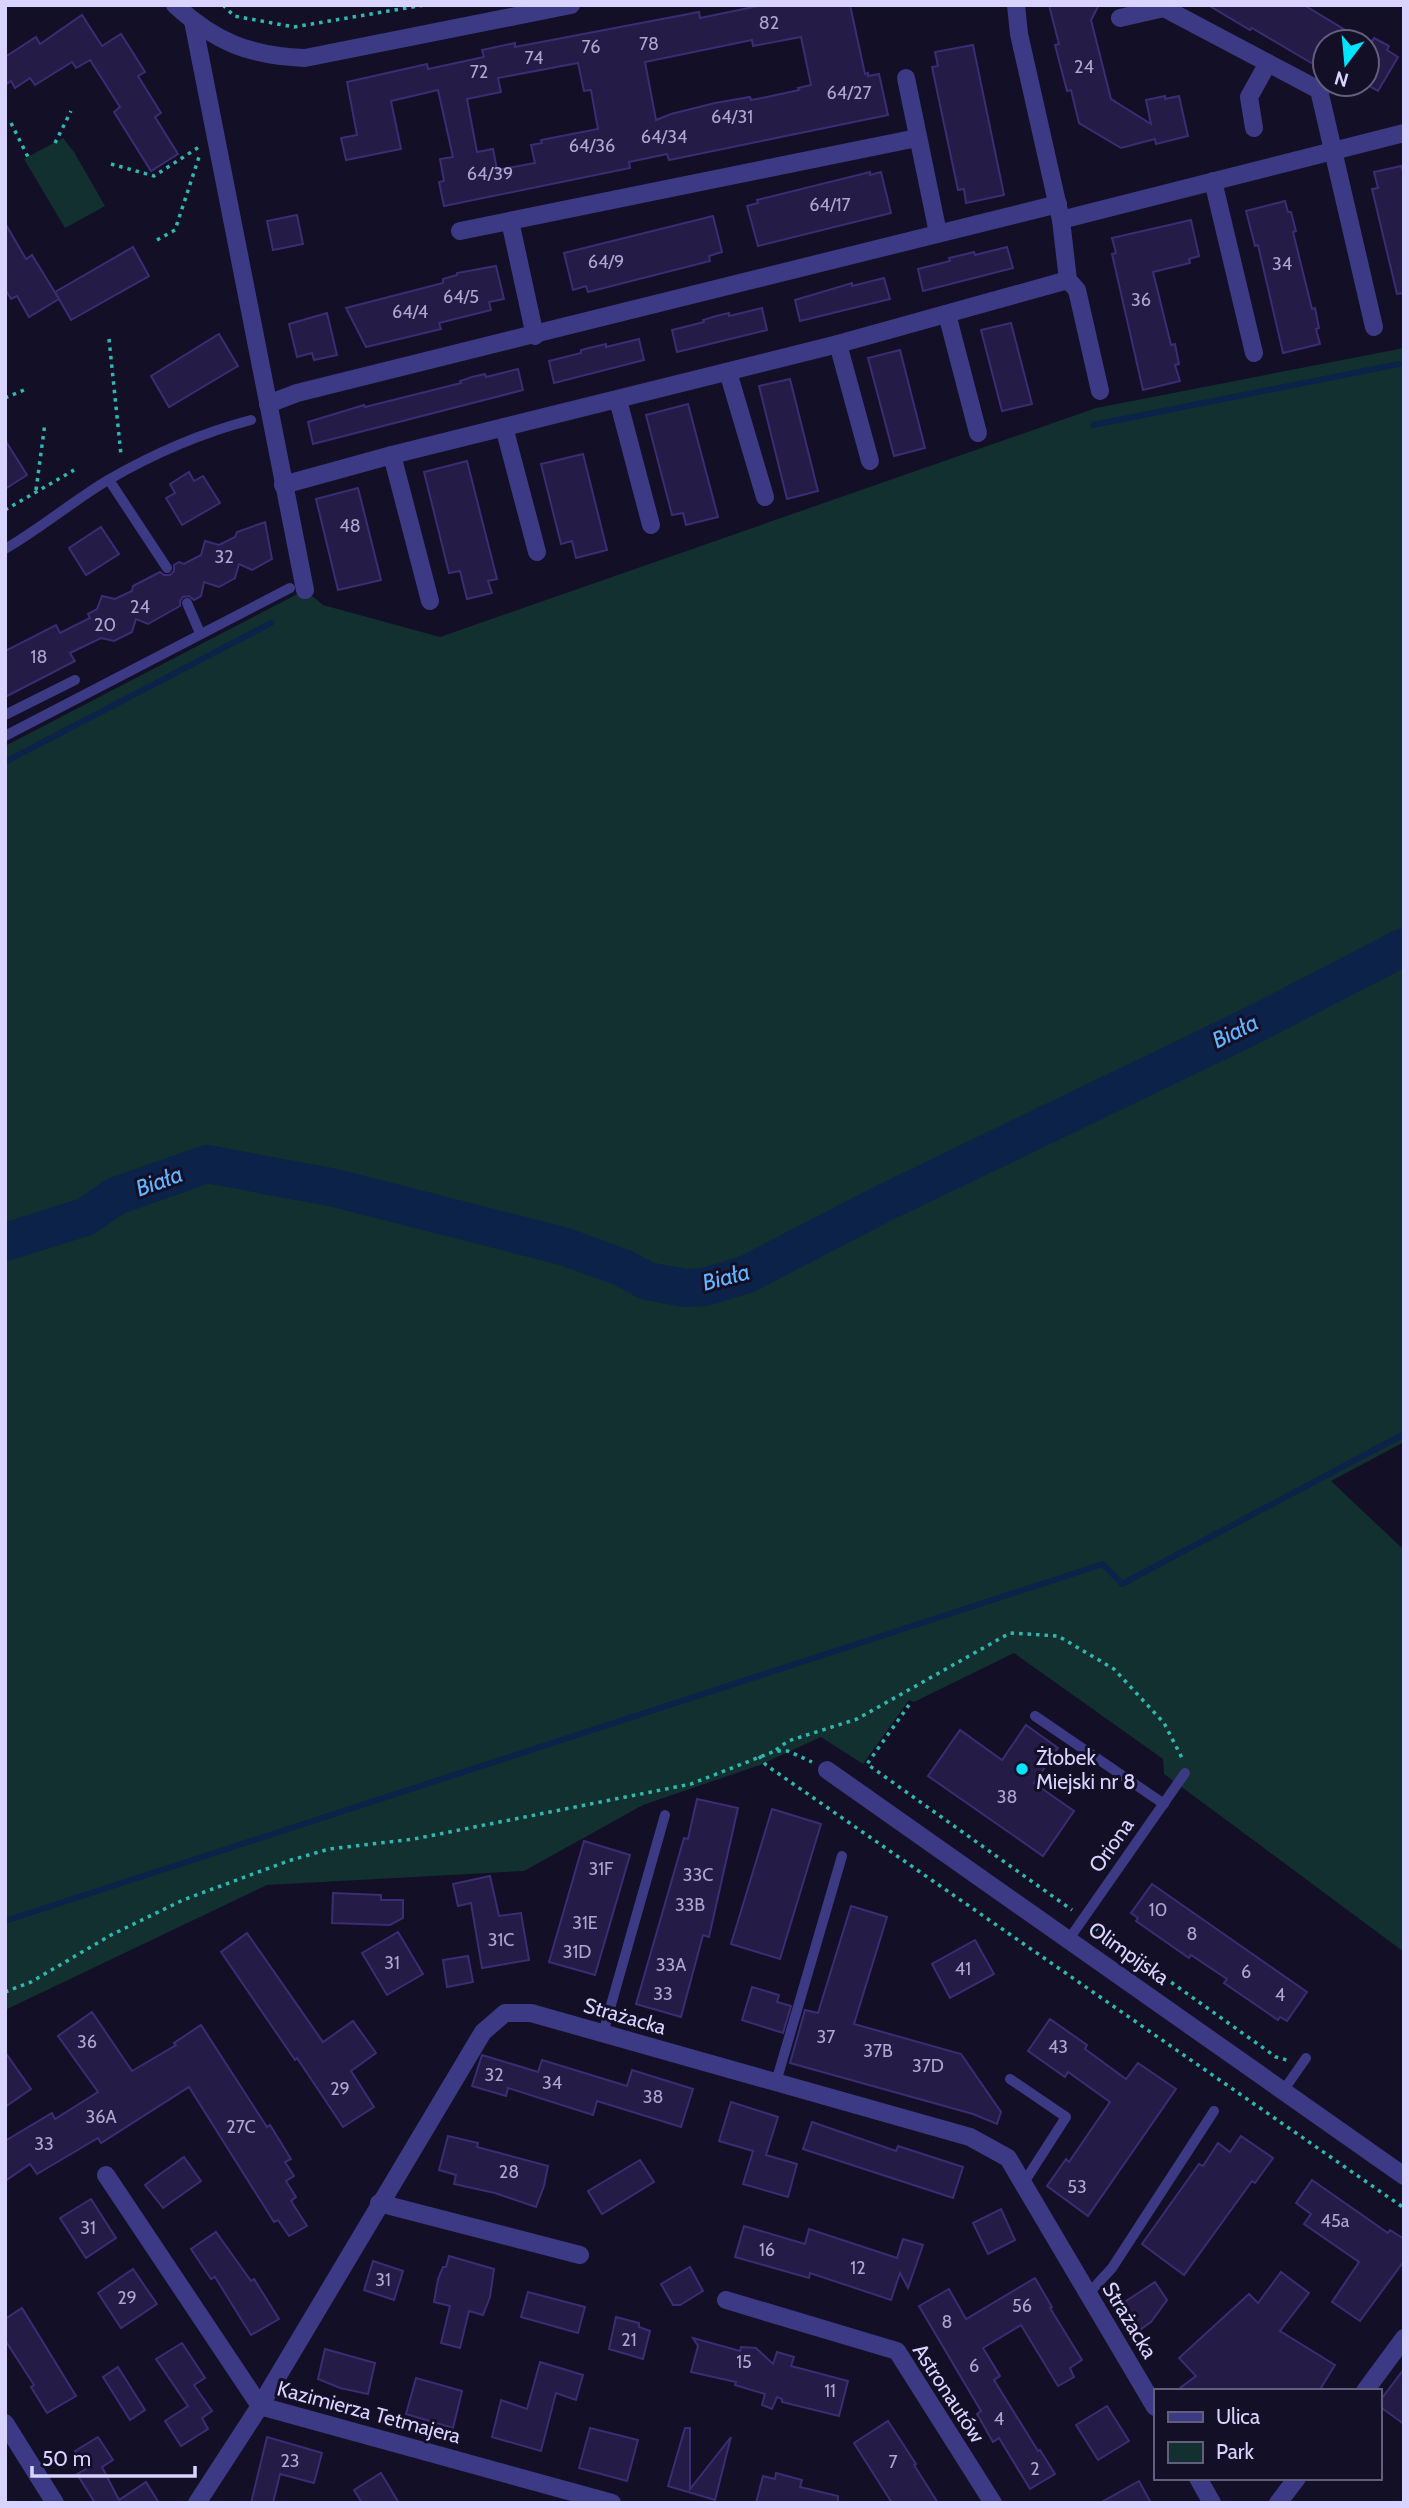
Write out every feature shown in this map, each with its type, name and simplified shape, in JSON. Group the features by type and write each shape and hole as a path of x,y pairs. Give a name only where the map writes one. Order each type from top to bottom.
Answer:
{"street":[{"path":"175,5 219,39 244,50 274,57 305,58 571,5"},
{"path":"1016,5 1018,34 1060,212 1068,280 1077,290 1100,391"},
{"path":"1119,18 1164,8 1318,90 1374,327"},
{"path":"193,21 283,485 298,589"},
{"path":"1254,128 1249,97 1268,63"},
{"path":"906,78 916,138 938,233"},
{"path":"268,404 297,393 535,336 938,233 1213,181 1404,133"},
{"path":"460,231 916,138"},
{"path":"1213,181 1254,353"},
{"path":"510,220 535,336"},
{"path":"283,485 392,455 838,344 1068,280"},
{"path":"947,314 978,433"},
{"path":"838,344 870,461"},
{"path":"728,372 765,497"},
{"path":"618,400 651,525"},
{"path":"504,427 537,552"},
{"path":"392,455 430,601"},
{"name":"Olimpijska","path":"827,1770 1404,2176"},
{"name":"Strażacka","path":"197,2503 260,2406 483,2032 505,2013 531,2013 970,2137 1008,2158 1154,2405"},
{"name":"Kazimierza Tetmajera","path":"106,2175 260,2406 612,2503"},
{"path":"379,2203 580,2255"},
{"name":"Astronautów","path":"726,2300 897,2351 993,2503"},
{"path":"1366,2389 1404,2338"},
{"path":"5,2423 55,2503"},
{"path":"1199,2480 1212,2503"},
{"path":"1278,2503 1295,2480"}],"lane":[{"path":"5,549 109,480 164,450 251,420"},
{"path":"109,480 167,568"},
{"path":"5,736 200,633 298,589"},
{"path":"187,603 200,633"},
{"path":"5,715 75,680"},
{"path":"1035,1716 1164,1804"},
{"name":"Oriona","path":"1069,1939 1185,1773"},
{"path":"603,2033 665,1815"},
{"path":"776,2082 842,1856"},
{"path":"1283,2091 1306,2058"},
{"path":"1010,2079 1066,2117 1023,2184"},
{"path":"1088,2294 1112,2269 1214,2111"}],"path":[{"path":"223,5 234,16 294,27 424,5"},
{"path":"55,143 71,111"},
{"path":"10,123 28,157"},
{"path":"111,164 154,176 203,145 175,230 157,240"},
{"path":"109,339 123,472"},
{"path":"5,398 24,390"},
{"path":"36,491 45,423"},
{"path":"5,510 74,470"},
{"path":"5,1993 31,1982 111,1935 183,1900 288,1861 329,1849 414,1839 678,1786 724,1772 775,1751 788,1741 858,1718 1010,1633 1058,1636 1114,1669 1164,1723 1181,1752 1185,1773"},
{"path":"909,1706 867,1764 1276,2057 1285,2059 1298,2069"},
{"path":"775,1751 800,1756 827,1770"},
{"path":"759,1756 766,1765 1404,2208"}],"green space":[{"path":"63,138 105,206 65,228 24,159"},
{"path":"1404,348 1404,1442 1331,1481 1404,1550 1404,1952 1164,1774 1163,1759 1014,1653 914,1702 909,1700 863,1764 821,1737 760,1765 643,1805 524,1871 267,1885 5,2010 5,746 305,590 323,605 440,637 1096,408"}],"building":[{"path":"763,5 850,5 865,74 879,74 888,115 669,160 667,154 629,162 630,168 444,206 439,182 444,181 440,159 453,157 438,90 391,101 401,149 346,160 341,138 357,135 347,82 427,64 428,69 484,57 482,50 515,43 515,47 699,12 700,18","holes":["801,37 811,85 762,98 751,100 750,97 715,103 656,120 645,62 752,40 753,46","578,63 584,91 591,90 598,129 541,140 542,143 531,145 535,163 497,170 493,149 477,152 467,99 501,92 498,78"]},
{"path":"1049,5 1099,5 1091,20 1111,99 1151,124 1146,100 1179,96 1188,136 1156,144 1155,139 1121,148 1079,123 1055,45 1059,44"},
{"path":"1208,5 1304,5 1342,28 1311,28 1311,63 1252,28 1250,30"},
{"path":"82,15 102,46 121,34 145,72 138,76 161,113 155,117 178,154 151,171 114,112 120,107 90,60 76,68 72,62 35,85 30,78 15,88 11,81 5,85 5,57 36,37 40,44"},
{"path":"1381,42 1389,46 1387,50 1398,57 1381,86"},
{"path":"973,45 1004,195 966,203 964,189 958,190 932,67 938,66 935,52"},
{"path":"1401,166 1404,175 1404,293 1397,294 1372,189 1378,188 1374,172"},
{"path":"870,172 870,175 881,172 891,213 758,246 747,206 758,203 757,200"},
{"path":"1285,201 1296,231 1293,232 1312,309 1315,308 1320,344 1283,353 1258,245 1255,246 1246,211"},
{"path":"297,215 303,244 273,250 267,221"},
{"path":"713,216 722,252 709,256 710,261 588,292 586,286 573,290 564,253"},
{"path":"1191,220 1199,256 1189,259 1190,263 1153,272 1171,345 1175,344 1179,364 1175,365 1180,381 1143,390 1112,254 1116,253 1112,238"},
{"path":"5,223 26,259 32,255 59,299 29,317 17,296 11,299 5,289"},
{"path":"133,247 149,276 71,320 55,292"},
{"path":"1007,247 1013,268 923,291 918,269 950,261 949,258"},
{"path":"496,266 504,299 489,302 491,310 439,323 441,329 366,347 346,308 443,283 443,279 457,273"},
{"path":"884,278 890,299 800,321 795,300 852,283 852,286"},
{"path":"762,308 767,330 677,352 672,330 716,316 729,313 729,316"},
{"path":"327,313 337,355 314,360 312,353 297,357 289,324"},
{"path":"1011,323 1032,404 1002,411 981,330"},
{"path":"219,334 238,366 169,407 151,376"},
{"path":"639,339 644,360 554,383 549,361 593,347 606,344 606,347"},
{"path":"900,350 925,448 894,456 868,358"},
{"path":"518,369 523,390 313,444 308,422 364,405 365,407 461,383 460,381 472,377 485,374 486,377"},
{"path":"790,379 818,491 787,499 759,386"},
{"path":"688,404 718,517 686,525 683,513 672,515 646,415"},
{"path":"5,440 27,475 5,489"},
{"path":"583,454 607,550 576,558 572,541 561,544 541,464"},
{"path":"467,461 497,579 488,581 492,593 467,599 460,571 449,573 424,472"},
{"path":"189,472 194,481 203,476 220,503 182,525 166,498 175,493 170,484"},
{"path":"358,488 381,580 338,590 316,499"},
{"path":"265,522 272,559 252,570 239,564 235,578 219,587 204,582 201,596 194,600 189,596 183,597 180,606 148,624 136,619 132,632 114,641 101,638 70,653 75,661 5,697 5,651 56,625 60,633 90,618 88,614 97,609 102,596 115,599 160,572 170,575 174,571 174,565 179,562 184,564 201,555 205,541 219,545 235,537 237,532"},
{"path":"101,527 119,554 86,575 69,548"},
{"path":"1026,1725 1058,1748 1034,1783 1074,1811 1043,1856 928,1776 960,1730 1002,1760"},
{"path":"697,1799 738,1808 709,1937 703,1935 681,2017 636,2004 684,1838 688,1839"},
{"path":"772,1809 821,1824 780,1959 731,1944"},
{"path":"584,1841 630,1855 595,1975 549,1962"},
{"path":"490,1876 499,1916 521,1913 529,1960 482,1968 471,1903 458,1906 453,1884"},
{"path":"1152,1884 1307,1992 1287,2021 1280,2017 1278,2020 1224,1983 1227,1979 1191,1955 1189,1958 1136,1921 1138,1918 1131,1913"},
{"path":"333,1893 381,1895 381,1900 403,1900 403,1918 390,1925 332,1923"},
{"path":"851,1906 887,1917 854,2024 961,2054 1001,2112 997,2124 973,2114 790,2063 805,2010 818,2013"},
{"path":"398,1932 423,1974 387,1995 362,1953"},
{"path":"247,1933 323,2042 353,2021 376,2053 351,2071 374,2107 343,2127 221,1952"},
{"path":"975,1940 994,1974 950,1998 932,1964"},
{"path":"468,1956 473,1982 447,1987 443,1960"},
{"path":"752,1987 779,1995 777,2002 791,2006 783,2033 742,2020"},
{"path":"92,2012 132,2071 176,2045 174,2043 201,2025 291,2159 285,2162 294,2176 286,2181 296,2197 291,2201 307,2226 289,2236 278,2220 274,2222 189,2087 101,2143 98,2138 37,2174 30,2164 5,2181 5,2141 52,2113 55,2119 98,2092 58,2036"},
{"path":"1050,2019 1087,2045 1085,2049 1126,2079 1138,2063 1176,2089 1088,2216 1047,2186 1066,2159 1069,2162 1110,2102 1068,2072 1065,2077 1028,2051"},
{"path":"5,2052 31,2089 5,2107"},
{"path":"482,2055 538,2072 542,2060 627,2086 632,2070 693,2089 681,2127 597,2101 593,2115 508,2088 506,2096 472,2086"},
{"path":"731,2102 778,2117 766,2155 797,2164 788,2197 743,2184 753,2151 719,2141"},
{"path":"812,2122 896,2151 898,2146 963,2167 953,2198 803,2149"},
{"path":"448,2136 478,2143 477,2147 548,2166 536,2207 495,2193 454,2184 456,2175 439,2170"},
{"path":"1241,2136 1273,2158 1255,2183 1252,2181 1184,2275 1142,2244 1199,2164 1203,2166 1218,2143 1230,2152"},
{"path":"184,2157 201,2181 163,2208 145,2185"},
{"path":"640,2160 654,2182 602,2214 588,2191"},
{"path":"1312,2180 1388,2233 1390,2230 1404,2239 1404,2261 1360,2321 1332,2302 1359,2262 1304,2224 1311,2214 1296,2203"},
{"path":"91,2199 116,2238 86,2258 60,2218"},
{"path":"1001,2209 1015,2240 988,2254 973,2223"},
{"path":"744,2226 805,2244 809,2229 897,2258 903,2239 923,2245 908,2288 900,2273 891,2300 810,2273 809,2278 735,2257"},
{"path":"216,2232 251,2281 254,2279 279,2319 251,2335 215,2277 211,2279 191,2249"},
{"path":"449,2256 494,2269 490,2297 483,2315 469,2311 460,2348 441,2343 450,2306 434,2302 438,2279"},
{"path":"373,2261 403,2271 394,2300 364,2290"},
{"path":"690,2267 703,2291 680,2305 673,2305 661,2284"},
{"path":"133,2269 157,2304 121,2328 98,2293"},
{"path":"1281,2272 1309,2293 1280,2331 1335,2365 1320,2389 1179,2389 1196,2376 1179,2358 1249,2294 1258,2303"},
{"path":"1035,2278 1082,2360 1070,2368 1074,2377 1058,2386 1021,2325 983,2348 1000,2376 994,2380 1055,2474 1030,2489 999,2438 993,2442 977,2414 981,2411 919,2306 949,2289 966,2319"},
{"path":"1155,2282 1167,2300 1151,2322 1141,2329 1123,2303"},
{"path":"528,2292 585,2307 578,2333 521,2317"},
{"path":"22,2308 76,2396 47,2413 31,2387 34,2385 5,2340 5,2319"},
{"path":"616,2317 639,2323 639,2327 650,2331 643,2359 609,2349"},
{"path":"693,2338 740,2351 741,2347 756,2348 773,2364 777,2352 794,2357 791,2366 848,2381 839,2416 782,2402 782,2399 777,2397 772,2409 762,2405 765,2394 735,2385 736,2382 691,2372 698,2346"},
{"path":"182,2343 205,2378 194,2385 212,2411 202,2418 208,2429 181,2446 165,2421 188,2406 156,2359"},
{"path":"325,2349 375,2363 368,2394 340,2388 318,2379"},
{"path":"540,2362 583,2375 576,2400 556,2393 541,2451 492,2437 501,2400 527,2409"},
{"path":"118,2367 145,2410 130,2420 103,2377"},
{"path":"1404,2369 1404,2424 1381,2407 1381,2399"},
{"path":"416,2378 462,2391 453,2428 406,2414"},
{"path":"1107,2406 1129,2441 1098,2460 1076,2425"},
{"path":"888,2421 938,2503 892,2503 854,2443"},
{"path":"590,2428 638,2440 627,2481 579,2468"},
{"path":"685,2428 690,2428 690,2489 731,2437 715,2500 668,2486"},
{"path":"98,2437 113,2460 102,2467 119,2500 146,2482 159,2503 95,2503 77,2474 86,2469 75,2451"},
{"path":"267,2437 322,2453 314,2483 280,2474 273,2503 251,2503"},
{"path":"381,2473 399,2503 362,2503 354,2490"},
{"path":"776,2473 802,2480 800,2487 838,2496 838,2503 756,2503 763,2476 775,2479"},
{"path":"1139,2481 1151,2503 1100,2503"}],"waterway":[{"path":"1093,425 1404,363"},
{"path":"5,762 271,623"},
{"name":"Biała","path":"5,1242 85,1217 116,1196 207,1164 335,1188 566,1247 623,1268 647,1281 685,1288 705,1287 747,1274 882,1204 1245,1029 1404,947"},
{"path":"5,1921 1103,1564 1122,1584 1404,1434"}],"place":[{"name":"Żłobek Miejski nr 8","path":"1022,1769"}]}
